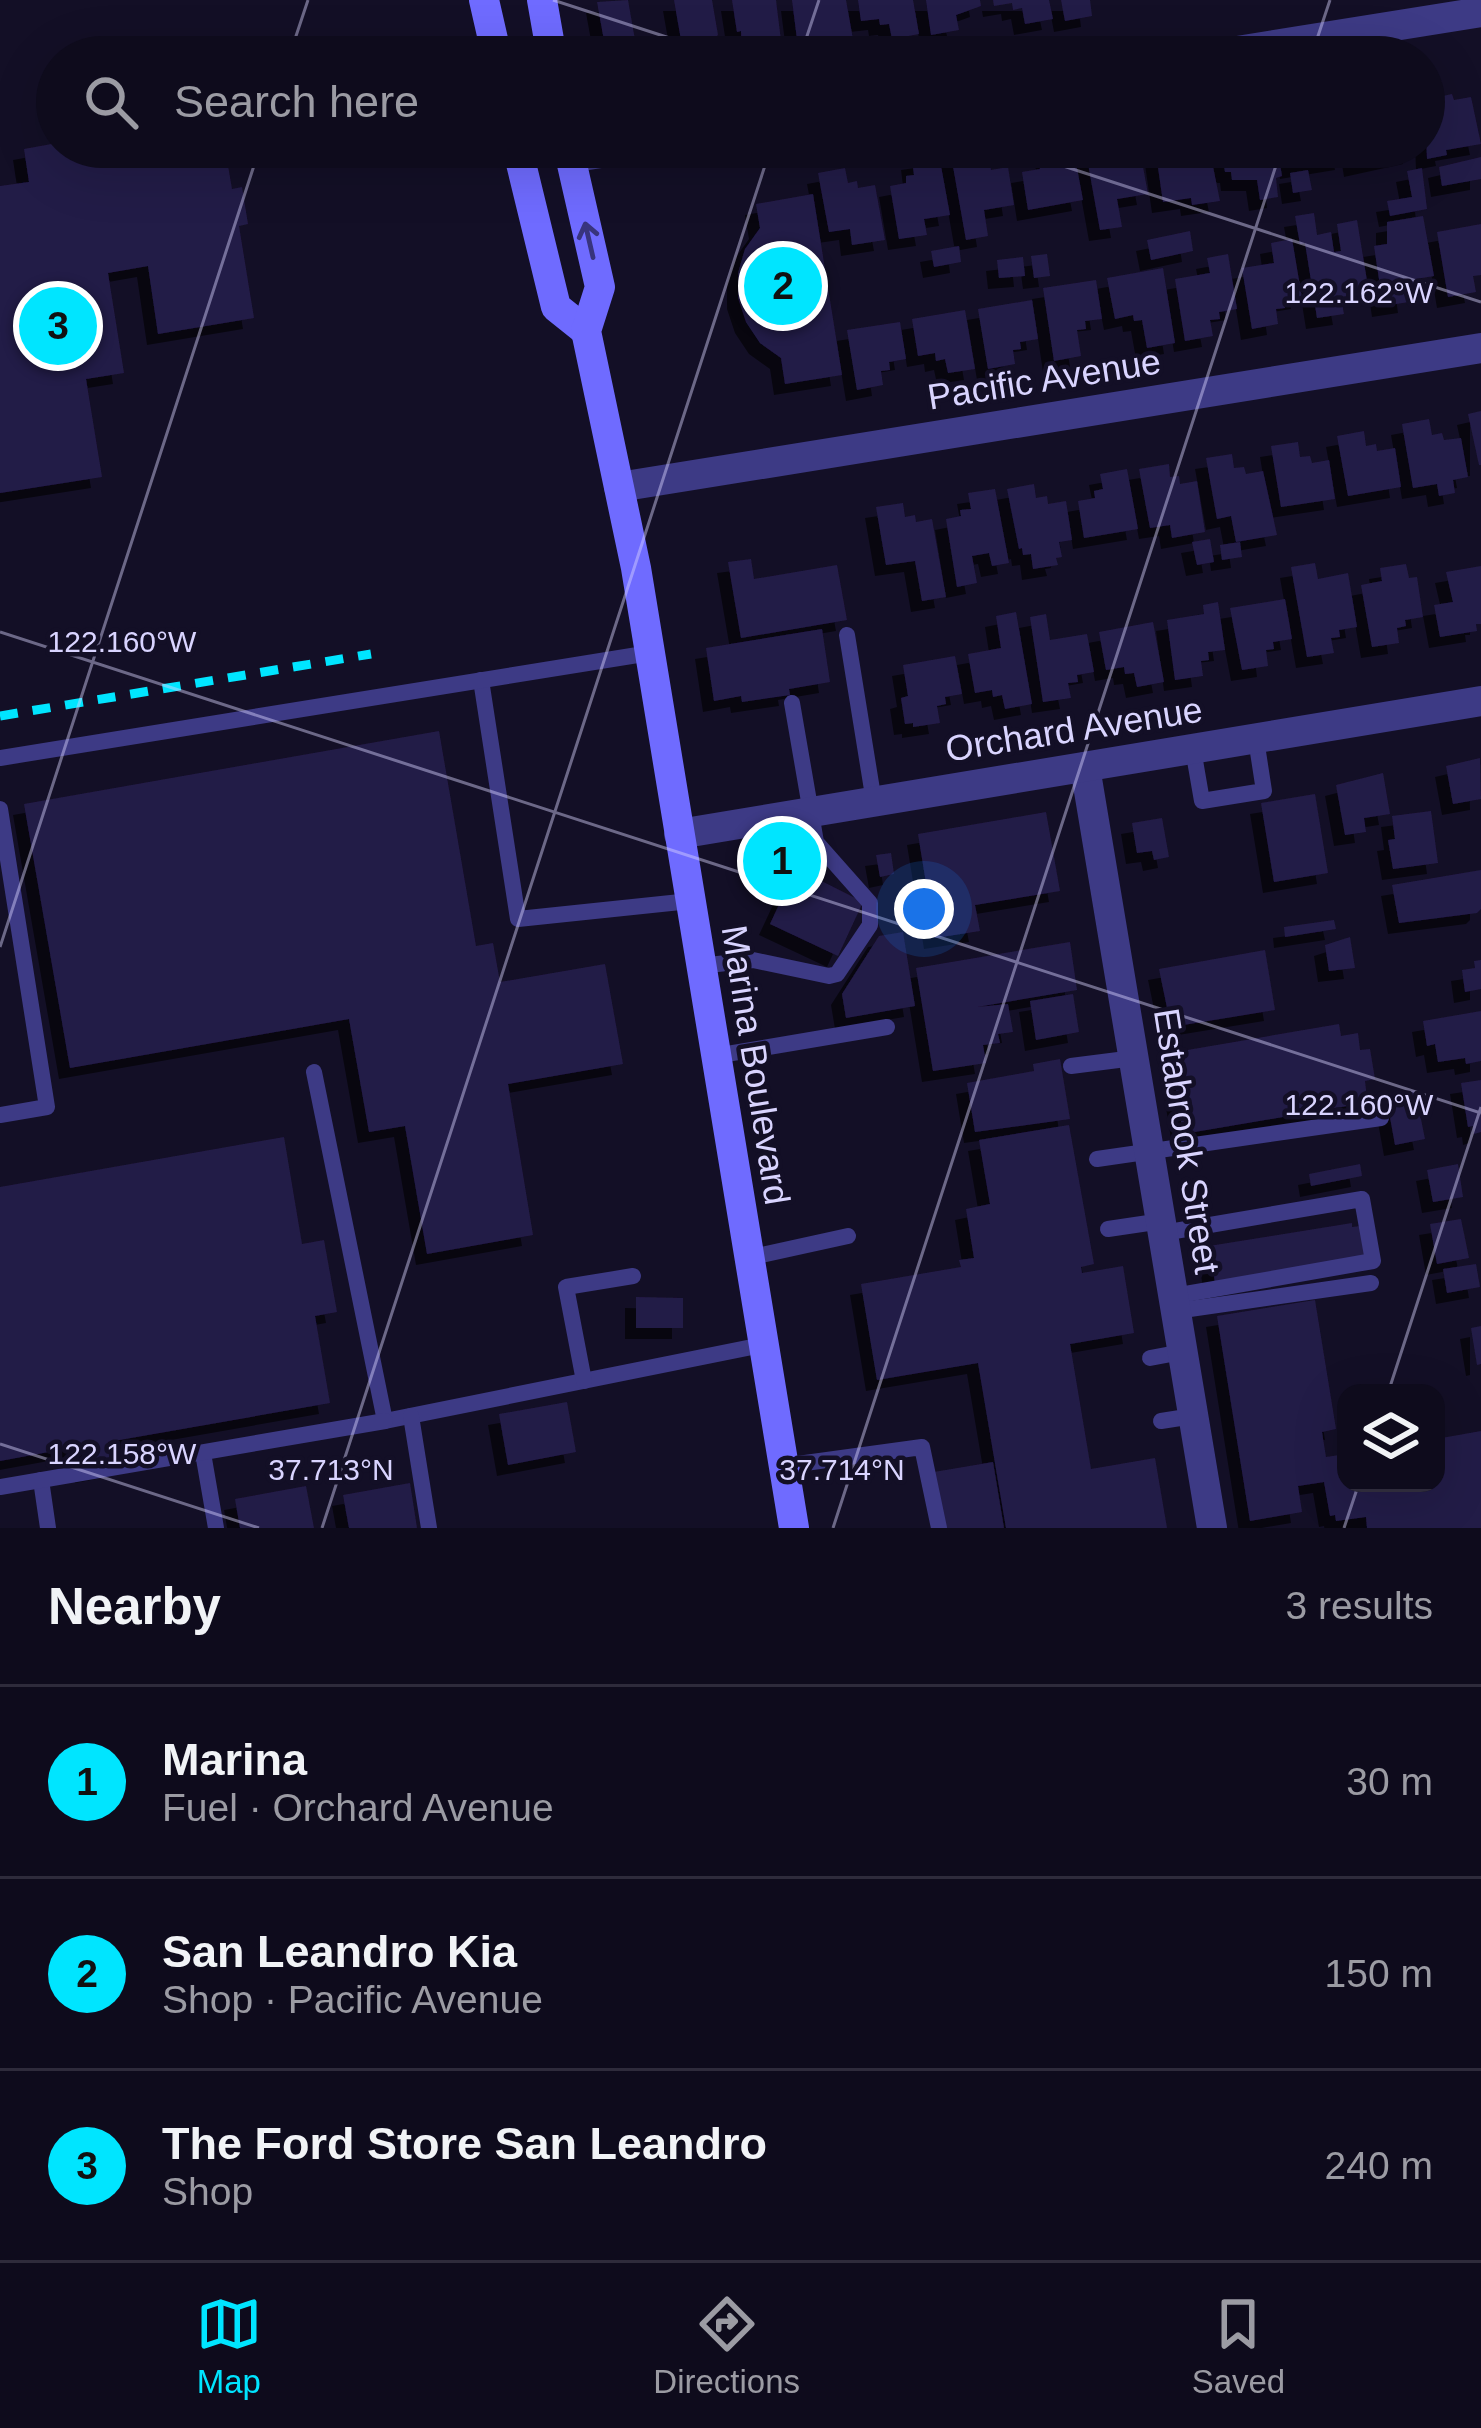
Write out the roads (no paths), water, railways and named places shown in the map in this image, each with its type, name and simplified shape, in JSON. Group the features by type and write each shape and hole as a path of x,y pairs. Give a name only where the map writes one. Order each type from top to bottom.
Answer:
{"main road":[{"path":"484,0 492,36"},
{"path":"542,0 548,36"},
{"name":"Marina Boulevard","path":"522,168 556,307 586,331"},
{"name":"Marina Boulevard","path":"572,168 600,287 586,331 650,653 794,1528"}],"street":[{"path":"1331,36 1481,12"},
{"name":"Pacific Avenue","path":"619,487 1481,348"},
{"name":"Orchard Avenue","path":"679,834 1481,701"},
{"name":"Estabrook Street","path":"1085,767 1212,1528"}],"lane":[{"path":"847,635 874,802"},
{"path":"0,758 650,653"},
{"path":"481,680 518,919 690,901"},
{"path":"700,967 754,960 817,975 837,974 873,914 870,904 815,842 793,703"},
{"path":"1193,749 1202,801 1264,791 1256,739"},
{"path":"0,809 4,864 46,1107 0,1115"},
{"path":"715,1056 886,1027"},
{"path":"1071,1066 1134,1058"},
{"path":"314,1072 386,1421"},
{"path":"1096,1159 1381,1118"},
{"path":"1108,1229 1162,1227 1363,1199 1373,1261 1175,1304"},
{"path":"748,1258 848,1236"},
{"path":"584,1381 566,1287 633,1276"},
{"path":"1175,1304 1371,1282"},
{"path":"0,1487 386,1421 762,1345"},
{"path":"1150,1358 1183,1352"},
{"path":"411,1416 429,1528"},
{"path":"1161,1421 1193,1416"},
{"path":"783,1466 922,1447 939,1528"},
{"path":"202,1453 216,1528"},
{"path":"41,1480 48,1528"}],"railway":[{"path":"0,716 371,654"}],"place":[{"name":"San Leandro Kia","path":"783,286"},
{"name":"The Ford Store San Leandro","path":"58,326"},
{"name":"Marina","path":"782,861"}]}
